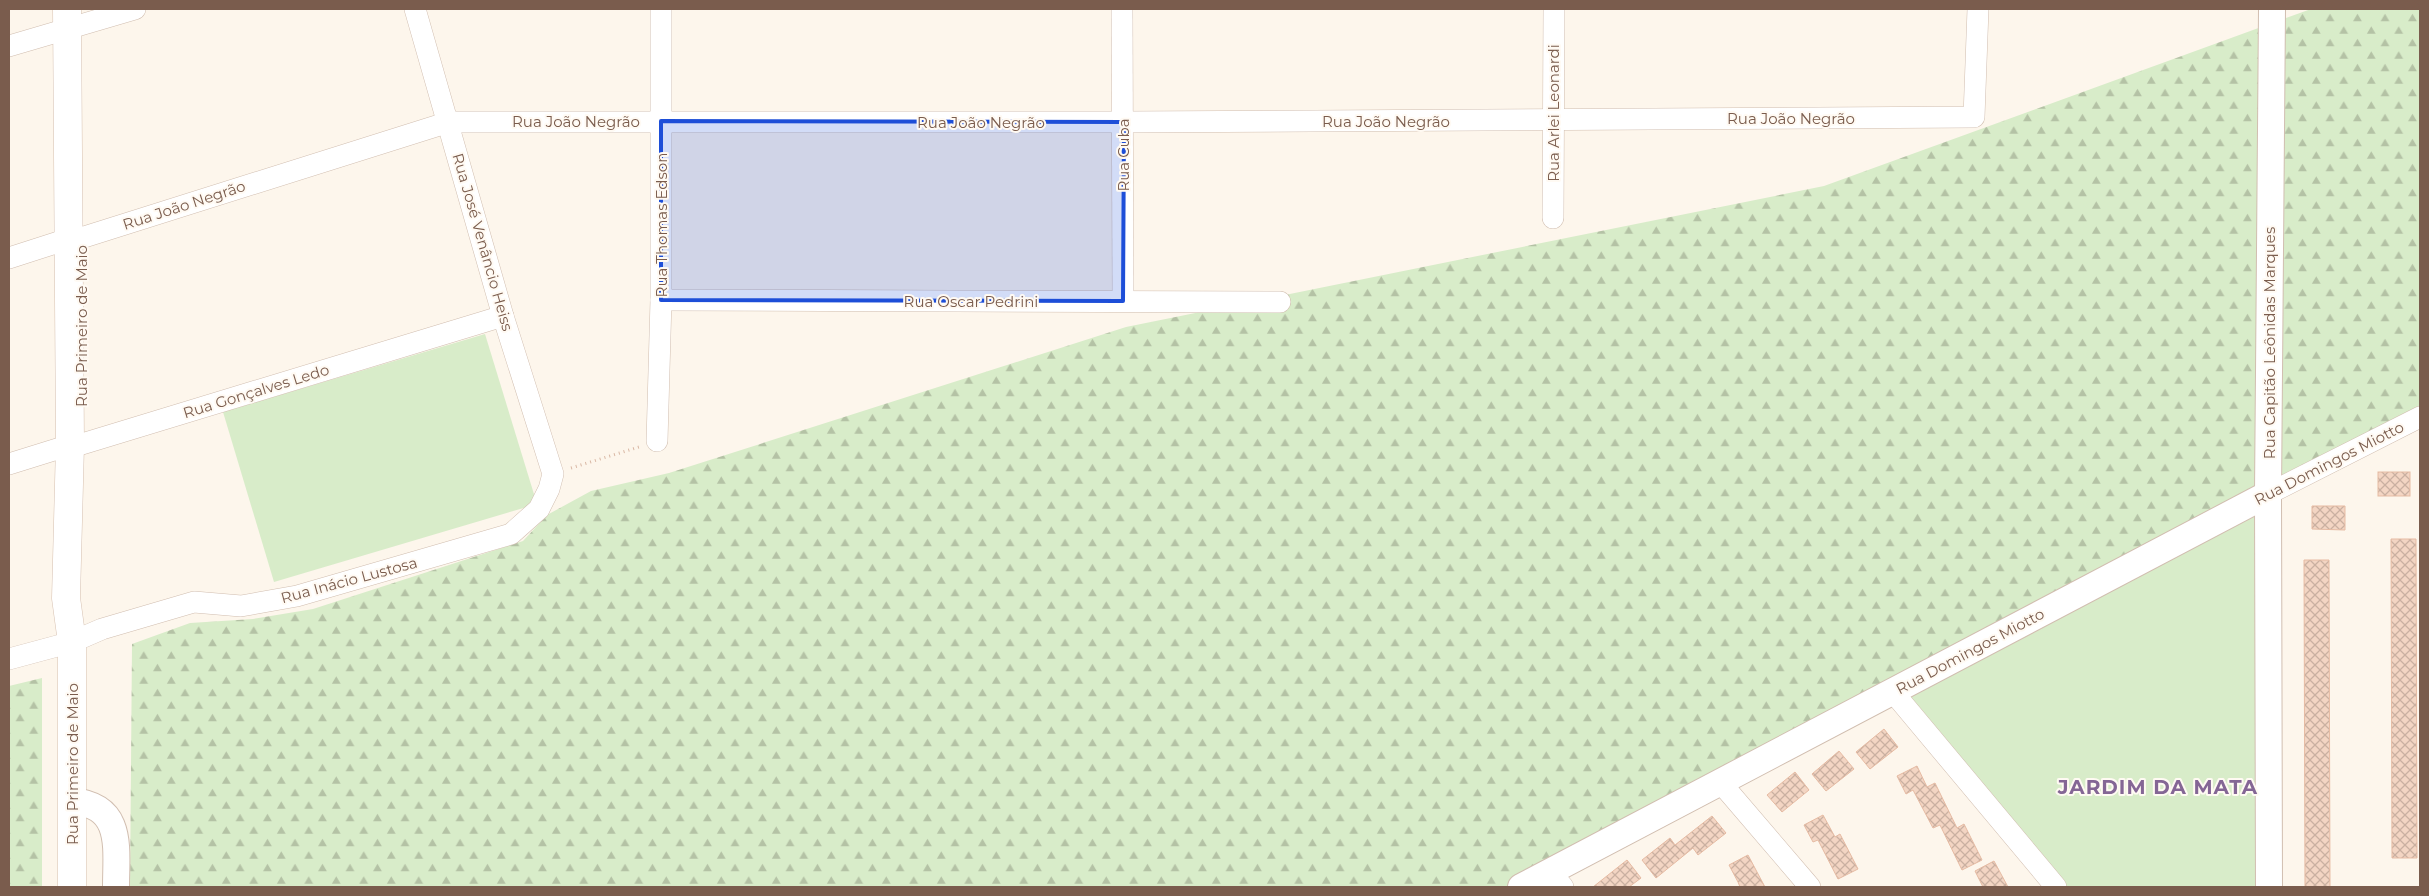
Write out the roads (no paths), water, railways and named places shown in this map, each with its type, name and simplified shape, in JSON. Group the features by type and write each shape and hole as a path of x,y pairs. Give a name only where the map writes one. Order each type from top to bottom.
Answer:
{"main road":[{"name":"Rua Primeiro de Maio","path":"72,887 72,642 80,601 76,445 74,18"}],"street":[{"path":"9,46 74,18 135,9"},
{"name":"Rua José Venâncio Heiss","path":"415,9 449,122 503,316 553,474"},
{"name":"Rua Thomas Edson","path":"656,441 661,300 661,9"},
{"name":"Rua Cuba","path":"1122,9 1124,122 1122,301"},
{"name":"Rua Arlei Leonardi","path":"1553,218 1554,9"},
{"name":"Rua João Negrão","path":"9,258 449,122 1124,122 1974,117 1978,9"},
{"name":"Rua Capitão Leônidas Marques","path":"2269,887 2268,494 2272,9"},
{"name":"Rua Oscar Pedrini","path":"661,300 1280,302"},
{"name":"Rua Gonçalves Ledo","path":"9,464 503,316"},
{"name":"Rua Domingos Miotto","path":"1521,887 1557,880 1721,783 2268,494 2420,417"},
{"name":"Rua Inácio Lustosa","path":"9,659 72,642 102,629 194,602 241,606 297,596 511,534 539,509 549,489 553,474"},
{"path":"1894,692 2056,887"},
{"path":"1721,783 1810,887"},
{"path":"72,801 89,803 105,813 110,820 116,839 116,887"}],"district":[{"name":"JARDIM DA MATA","path":"2158,787"}]}
